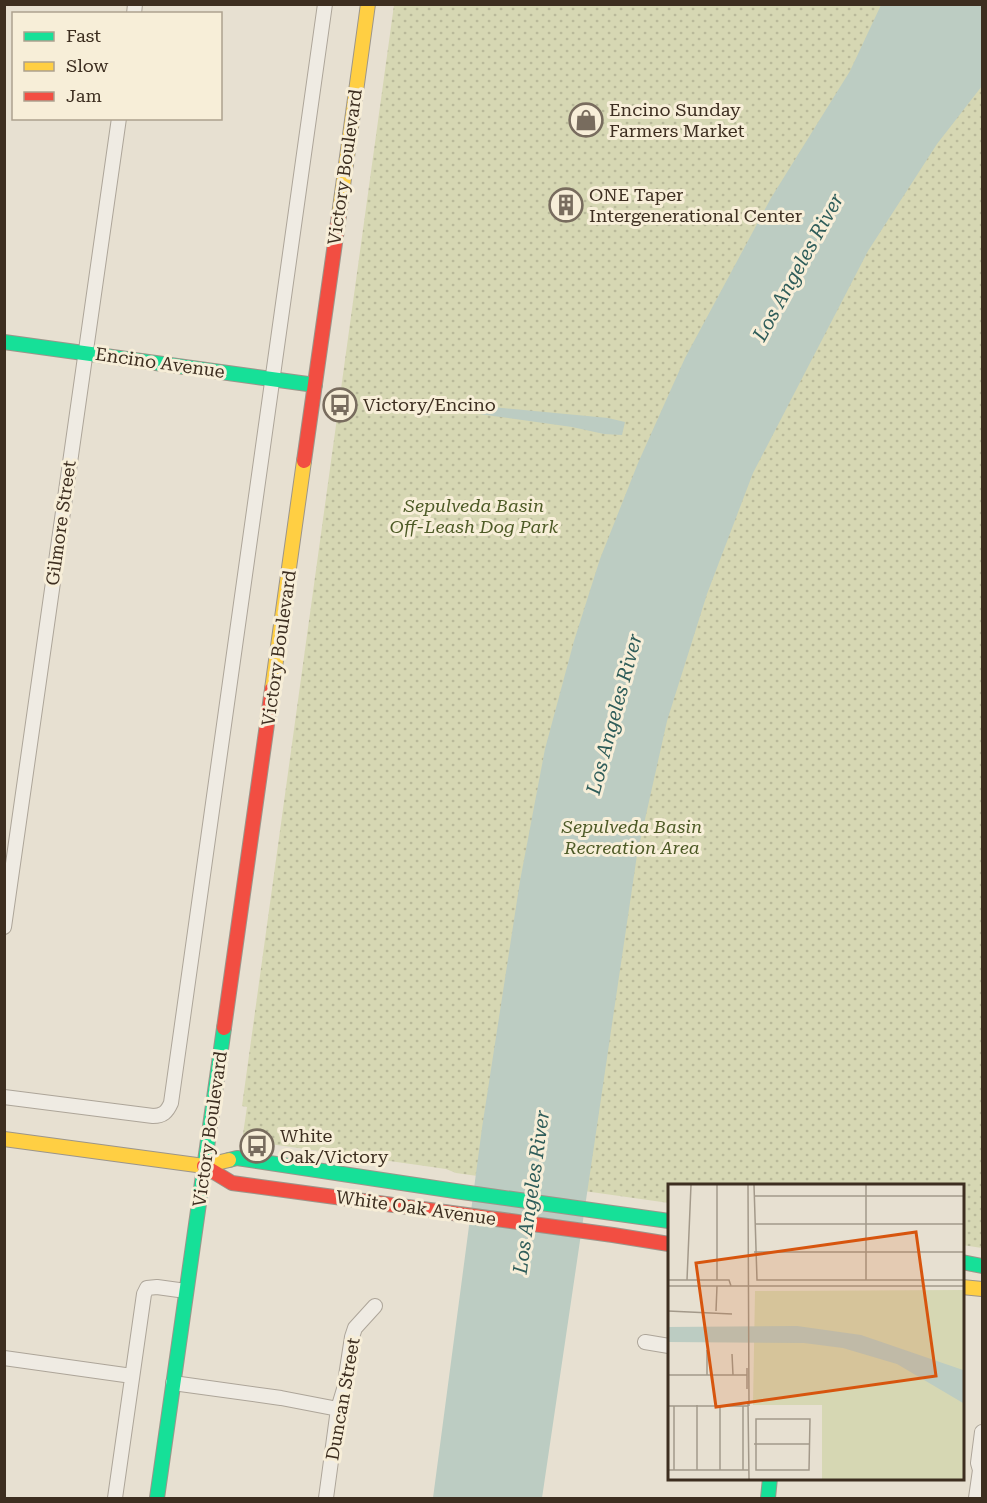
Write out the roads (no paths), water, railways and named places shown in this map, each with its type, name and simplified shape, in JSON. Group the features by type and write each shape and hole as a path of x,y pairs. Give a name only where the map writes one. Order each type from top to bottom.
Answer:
{"main road":[{"name":"Victory Boulevard","path":"157,1498 235,960 368,4"},
{"name":"Encino Avenue","path":"4,342 315,385"},
{"name":"White Oak Avenue","path":"4,1139 204,1166 237,1158 668,1221"},
{"name":"White Oak Avenue","path":"204,1166 232,1183 668,1244"},
{"path":"963,1262 982,1266"},
{"path":"963,1287 982,1289"},
{"path":"768,1498 770,1479"}],"street":[{"path":"4,1097 153,1116 165,1113 171,1103 325,4"},
{"name":"Gilmore Street","path":"4,927 119,120"},
{"path":"115,1498 144,1294 147,1288 157,1287 186,1291"},
{"name":"Duncan Street","path":"326,1498 352,1337 355,1328 375,1305"},
{"path":"645,1342 668,1346"},
{"path":"4,1358 132,1376"},
{"path":"173,1383 281,1398 339,1409"},
{"path":"976,1498 981,1475 978,1463 982,1432"}],"water":[{"name":"Los Angeles River","path":"881,5 982,5 982,86 937,144 868,251 753,473 707,594 667,721 637,855 542,1498 433,1498 482,1128 520,881 545,749 574,641 600,559 638,463 685,358 771,198 850,71"},
{"path":"419,400 608,418 625,422 622,435 604,434 572,427 450,410 417,410"}],"waterway":[{"path":"407,404 421,405"}],"place":[{"name":"Encino Sunday Farmers Market","path":"586,120"},
{"name":"ONE Taper Intergenerational Center","path":"566,205"},
{"name":"Victory/Encino","path":"340,405"},
{"name":"White Oak/Victory","path":"257,1146"}],"park label":[{"name":"Sepulveda Basin Off-Leash Dog Park","path":"474,516"},
{"name":"Sepulveda Basin Recreation Area","path":"632,837"}]}
